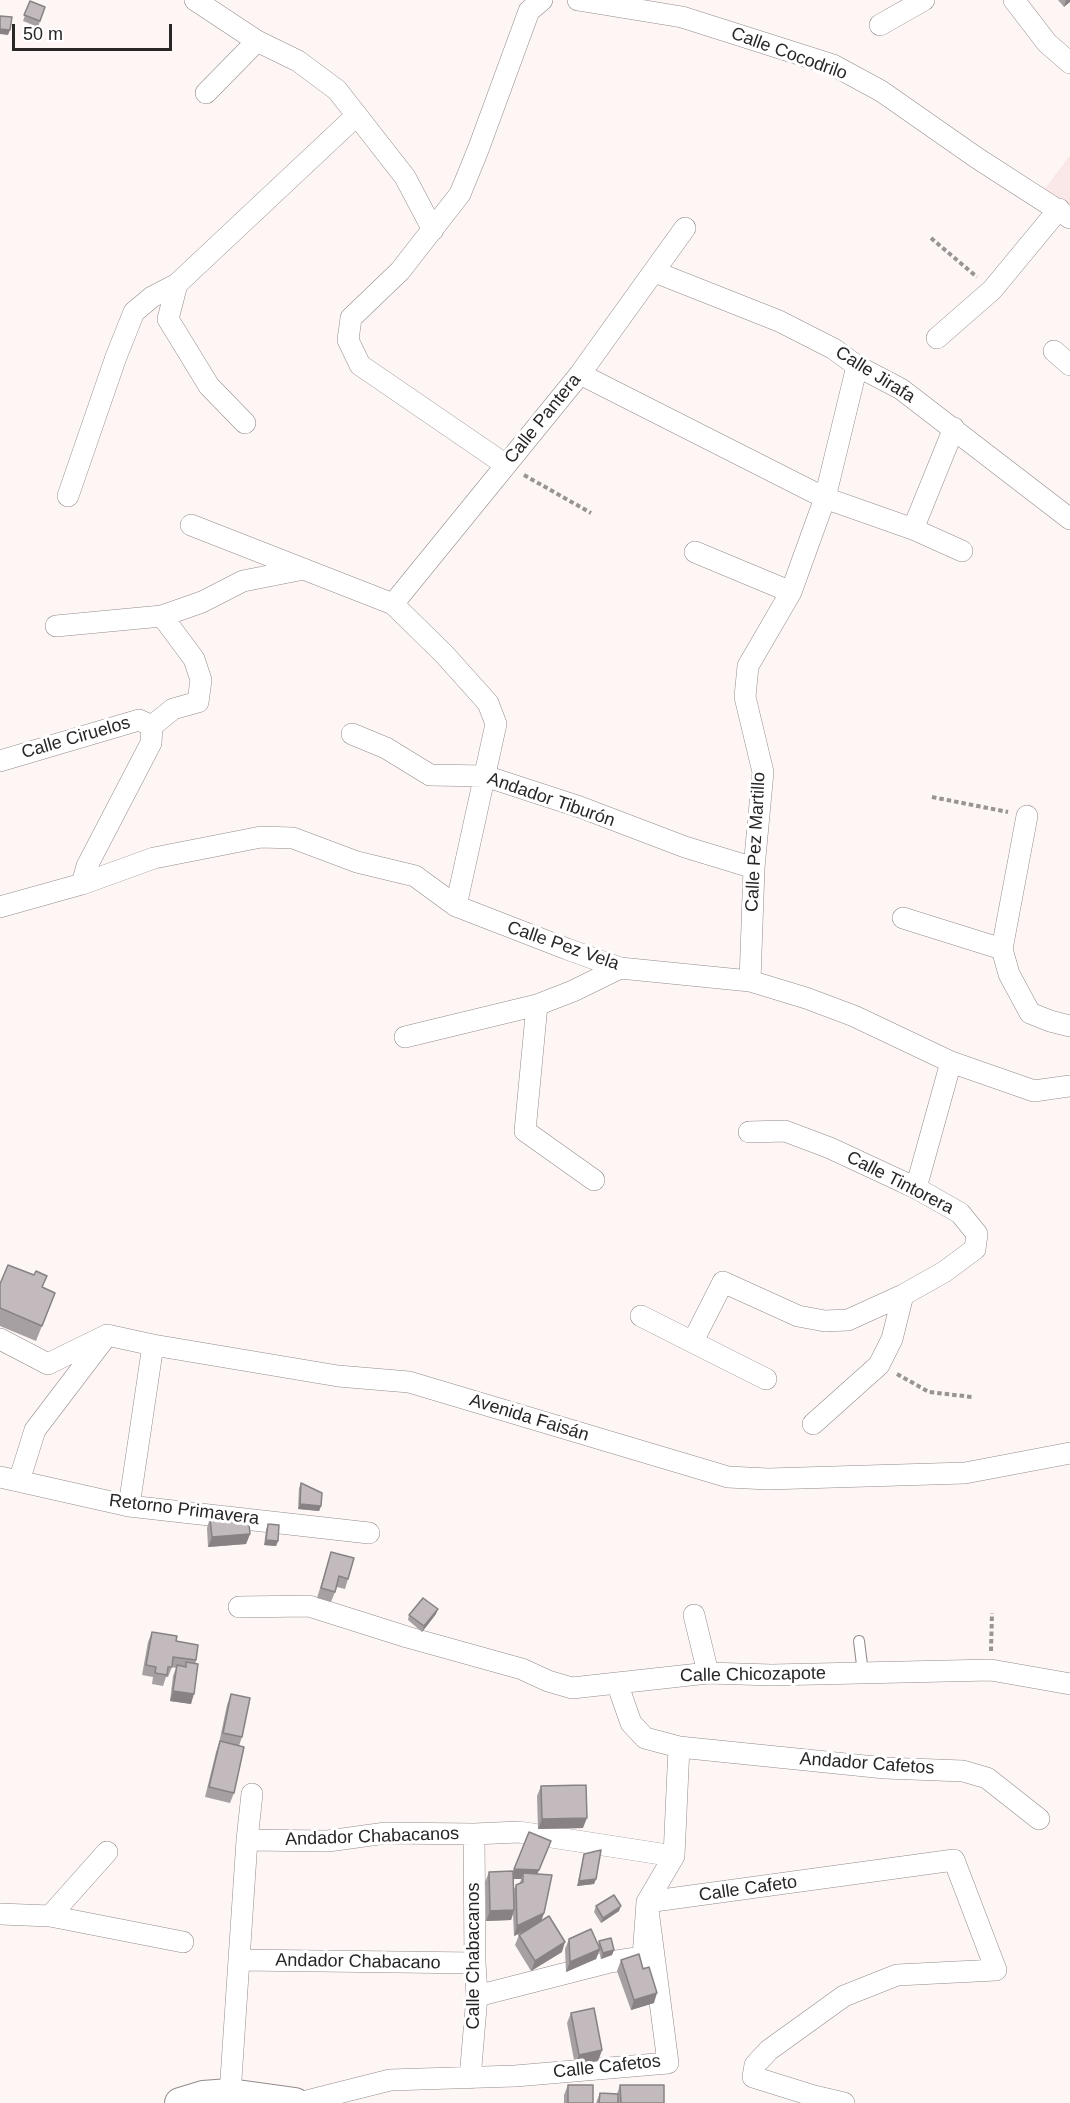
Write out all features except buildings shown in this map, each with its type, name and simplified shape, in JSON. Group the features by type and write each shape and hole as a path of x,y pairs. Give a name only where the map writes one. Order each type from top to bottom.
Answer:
{"main road":[{"path":"180,2103 202,2096 230,2094 297,2103"}],"street":[{"path":"195,0 257,41 298,61 337,90 405,177 433,230"},
{"path":"506,465 360,366 348,340 351,318 400,271 460,194 529,11 541,0"},
{"name":"Calle Cocodrilo","path":"578,0 682,16 833,65 881,91 977,158 1065,214"},
{"path":"880,25 924,0"},
{"path":"1014,0 1047,43 1070,63"},
{"path":"206,93 257,41"},
{"path":"68,496 134,312 152,297 177,284 357,115"},
{"path":"937,338 992,290 1065,214"},
{"name":"Calle Pantera","path":"393,604 580,374 685,228"},
{"name":"Calle Jirafa","path":"655,272 779,321 834,349 857,366 901,389 1068,514"},
{"path":"177,284 168,319 208,386 245,423"},
{"path":"1053,351 1070,365"},
{"name":"Calle Pez Martillo","path":"750,981 754,868 763,772 745,697 748,666 791,592 825,498 857,366"},
{"path":"580,374 825,498 913,529 962,551"},
{"path":"913,529 954,428"},
{"path":"191,525 393,604 444,654 489,703 496,724 456,906"},
{"path":"695,552 791,592"},
{"path":"56,626 162,616 202,602 243,581 304,569"},
{"path":"82,884 87,866 151,743 152,726 173,709 198,702 201,680 194,659 162,616"},
{"name":"Calle Ciruelos","path":"0,761 139,720 152,726"},
{"name":"Andador Tiburón","path":"352,734 386,748 430,775 485,776 580,807 685,847 754,868"},
{"path":"1027,816 1002,949 1009,974 1030,1013 1070,1026"},
{"name":"Calle Pez Vela","path":"0,907 82,884 154,858 261,837 293,838 357,862 415,876 456,906 620,968 750,981 854,1016 951,1062 1034,1091 1070,1086"},
{"path":"903,918 1002,949"},
{"path":"405,1037 537,1005 573,991 620,968"},
{"path":"537,1005 525,1131 594,1180"},
{"path":"916,1188 951,1062"},
{"name":"Calle Tintorera","path":"693,1341 723,1282 798,1316 825,1321 848,1320 903,1295 944,1272 975,1249 977,1234 960,1213 916,1188 830,1148 785,1131 749,1132"},
{"path":"813,1424 879,1365 892,1339 903,1295"},
{"path":"641,1316 766,1379"},
{"path":"0,1339 48,1364 107,1335"},
{"path":"10,1479 35,1430 107,1335"},
{"name":"Avenida Faisán","path":"107,1335 153,1345 338,1376 409,1382 728,1476 768,1479 965,1473 1070,1453"},
{"path":"129,1506 153,1345"},
{"name":"Retorno Primavera","path":"10,1479 129,1506 369,1533"},
{"name":"Calle Chicozapote","path":"239,1607 309,1606 522,1670 548,1682 572,1688 708,1673 772,1675 991,1670 1070,1684"},
{"path":"694,1615 708,1673"},
{"name":"Andador Cafetos","path":"617,1683 631,1723 645,1738 679,1747 885,1768 963,1771 987,1778 1039,1820"},
{"path":"477,1996 610,1962 643,1957 647,1902 674,1856 679,1747"},
{"path":"230,2094 252,1794"},
{"name":"Andador Chabacanos","path":"247,1840 328,1841 386,1833 519,1832 674,1856"},
{"name":"Calle Chabacanos","path":"470,2078 477,1996 474,1834"},
{"path":"50,1916 107,1852"},
{"name":"Calle Cafeto","path":"647,1902 954,1860 996,1970 897,1975 844,1996 769,2050 755,2065 753,2077 844,2103"},
{"name":"Calle Cafetos","path":"297,2103 390,2080 470,2078 668,2063 647,1902"},
{"path":"0,1914 50,1916 183,1942"},
{"name":"Andador Chabacano","path":"241,1960 475,1963"}],"lane":[{"path":"859,1641 863,1673"}],"path":[{"path":"932,238 992,290"},
{"path":"506,465 591,513"},
{"path":"932,797 1027,816"},
{"path":"879,1365 929,1392 972,1397"},
{"path":"991,1670 992,1613"}],"shaded area":[{"path":"1070,155 1070,211 1044,190"}]}
